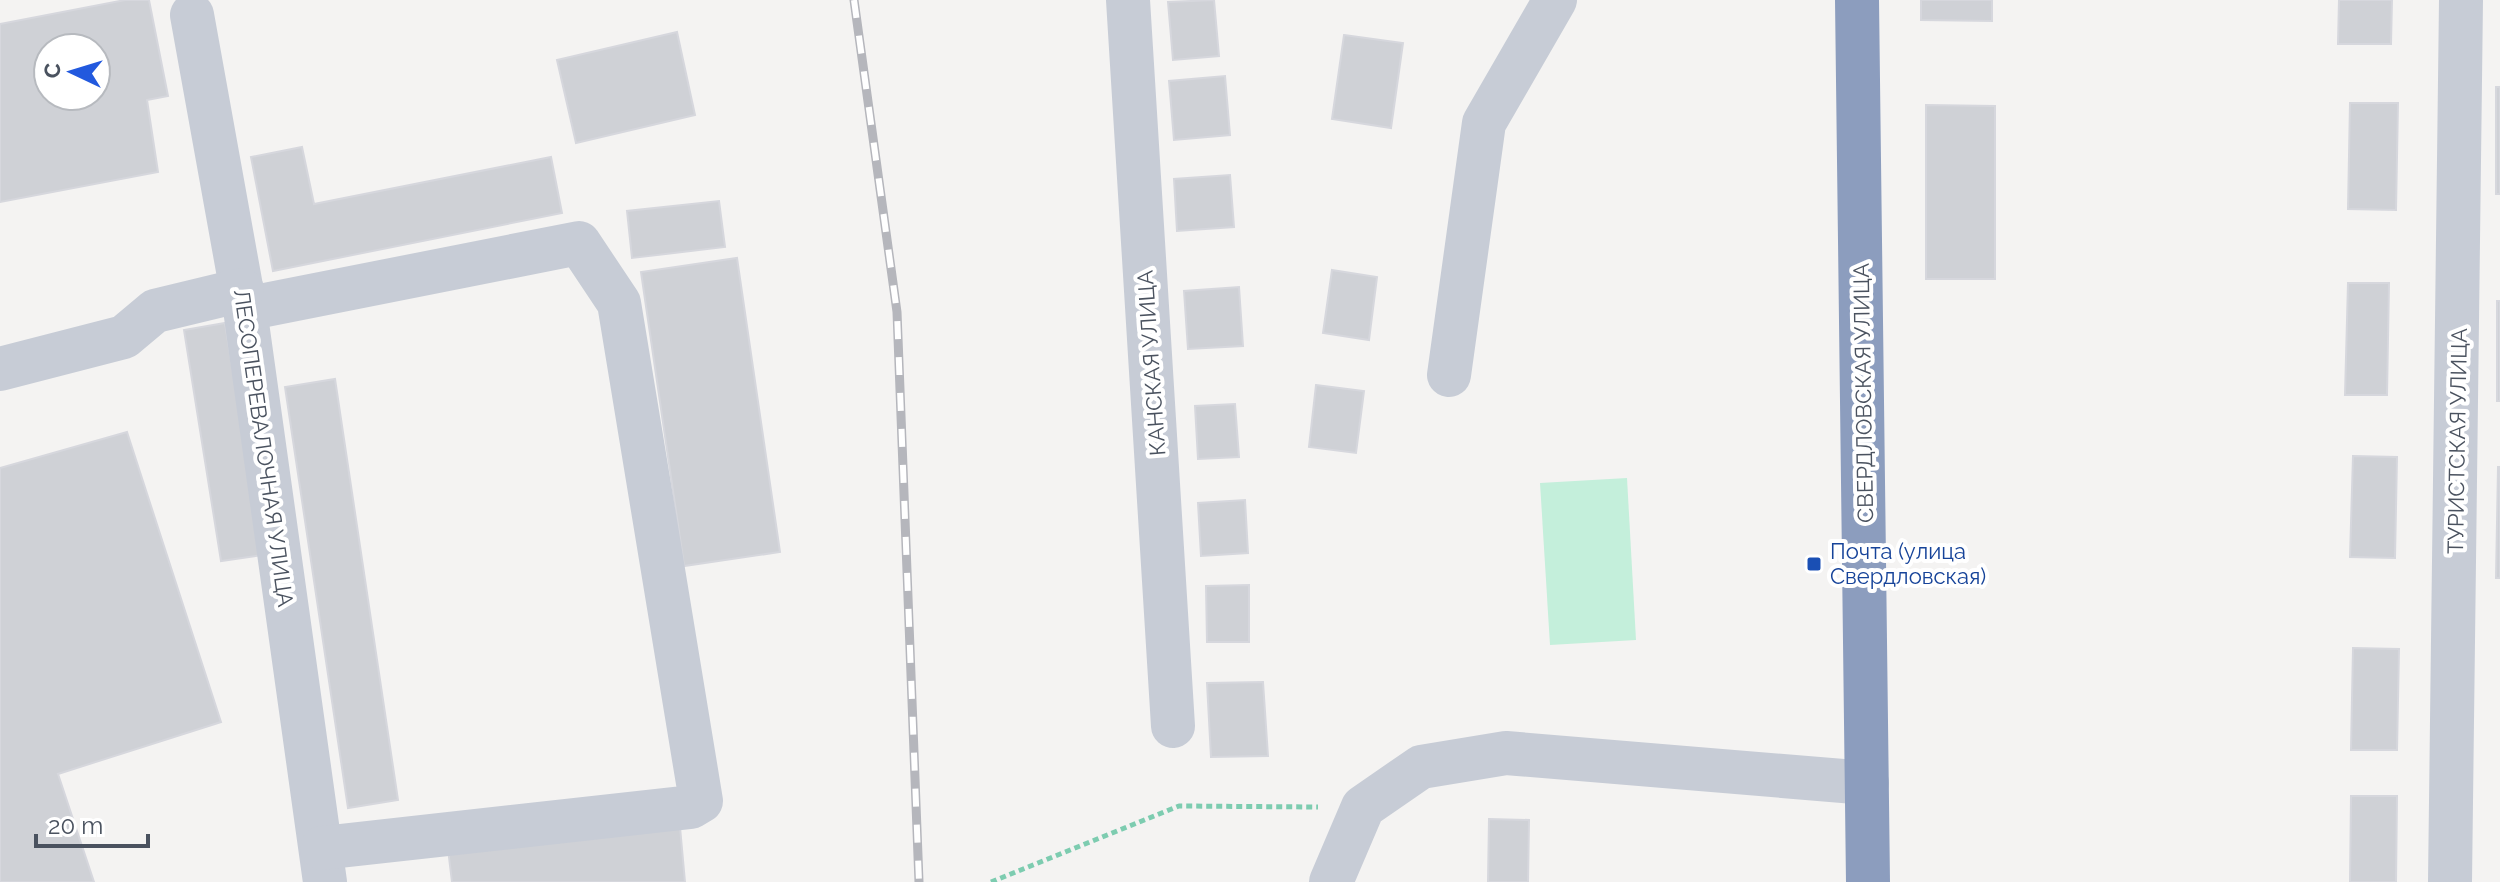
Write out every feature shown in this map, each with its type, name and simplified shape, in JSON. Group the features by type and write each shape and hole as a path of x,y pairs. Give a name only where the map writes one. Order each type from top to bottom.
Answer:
{"highway":[{"name":"СВЕРДЛОВСКАЯ УЛИЦА","path":"1857,0 1868,882"}],"street":[{"name":"КАНСКАЯ УЛИЦА","path":"1128,0 1173,726"},
{"path":"1449,375 1484,123 1555,0"},
{"name":"ТУРИСТСКАЯ УЛИЦА","path":"2450,882 2461,0"},
{"name":"ЛЕСОПЕРЕВАЛОЧНАЯ УЛИЦА","path":"192,15 244,300 323,865"},
{"path":"0,369 124,337 155,311 244,300 579,243 619,303 701,801 691,807 323,865"},
{"path":"1331,882 1363,807 1421,767 1506,753 1867,783"}],"path":[{"path":"991,882 1179,806 1363,807"}],"green space":[{"path":"1627,478 1636,640 1550,645 1540,483"}],"building":[{"path":"125,0 149,0 168,96 147,100 158,172 0,202 0,24"},
{"path":"1214,0 1219,56 1173,60 1168,2"},
{"path":"1921,0 1992,0 1992,21 1921,20"},
{"path":"2339,0 2392,0 2391,44 2338,44"},
{"path":"677,32 695,115 576,143 557,60"},
{"path":"1344,35 1403,43 1391,128 1332,119"},
{"path":"1225,76 1230,135 1174,140 1169,81"},
{"path":"2496,87 2500,87 2500,194 2496,194"},
{"path":"2350,103 2398,103 2396,210 2348,209"},
{"path":"1926,105 1995,106 1995,279 1926,279"},
{"path":"302,147 314,204 551,157 562,213 273,271 251,157"},
{"path":"1230,175 1234,227 1177,231 1174,179"},
{"path":"719,201 725,247 632,258 627,211"},
{"path":"737,258 780,552 684,566 641,272"},
{"path":"1332,270 1377,277 1369,340 1323,333"},
{"path":"2348,283 2389,283 2387,395 2345,395"},
{"path":"1239,287 1243,346 1188,349 1184,291"},
{"path":"2497,301 2500,301 2500,401 2497,401"},
{"path":"225,323 263,555 221,561 184,330"},
{"path":"335,379 398,800 348,808 285,387"},
{"path":"1316,385 1364,391 1356,453 1309,447"},
{"path":"1235,404 1239,457 1198,459 1195,406"},
{"path":"127,432 221,722 58,774 94,882 0,882 0,468"},
{"path":"2353,456 2397,457 2395,558 2350,557"},
{"path":"2498,467 2500,578 2496,578"},
{"path":"1245,500 1248,553 1201,556 1198,503"},
{"path":"1249,585 1249,642 1207,642 1206,586"},
{"path":"2353,648 2399,649 2397,750 2351,750"},
{"path":"1263,682 1268,756 1211,757 1207,683"},
{"path":"2351,796 2397,796 2396,882 2350,882"},
{"path":"1489,819 1529,820 1528,882 1488,882"},
{"path":"680,827 685,882 452,882 448,849"}],"railway":[{"path":"854,0 897,312 919,882"}],"place":[{"name":"Почта (улица Свердловская)","path":"1814,564"}]}
